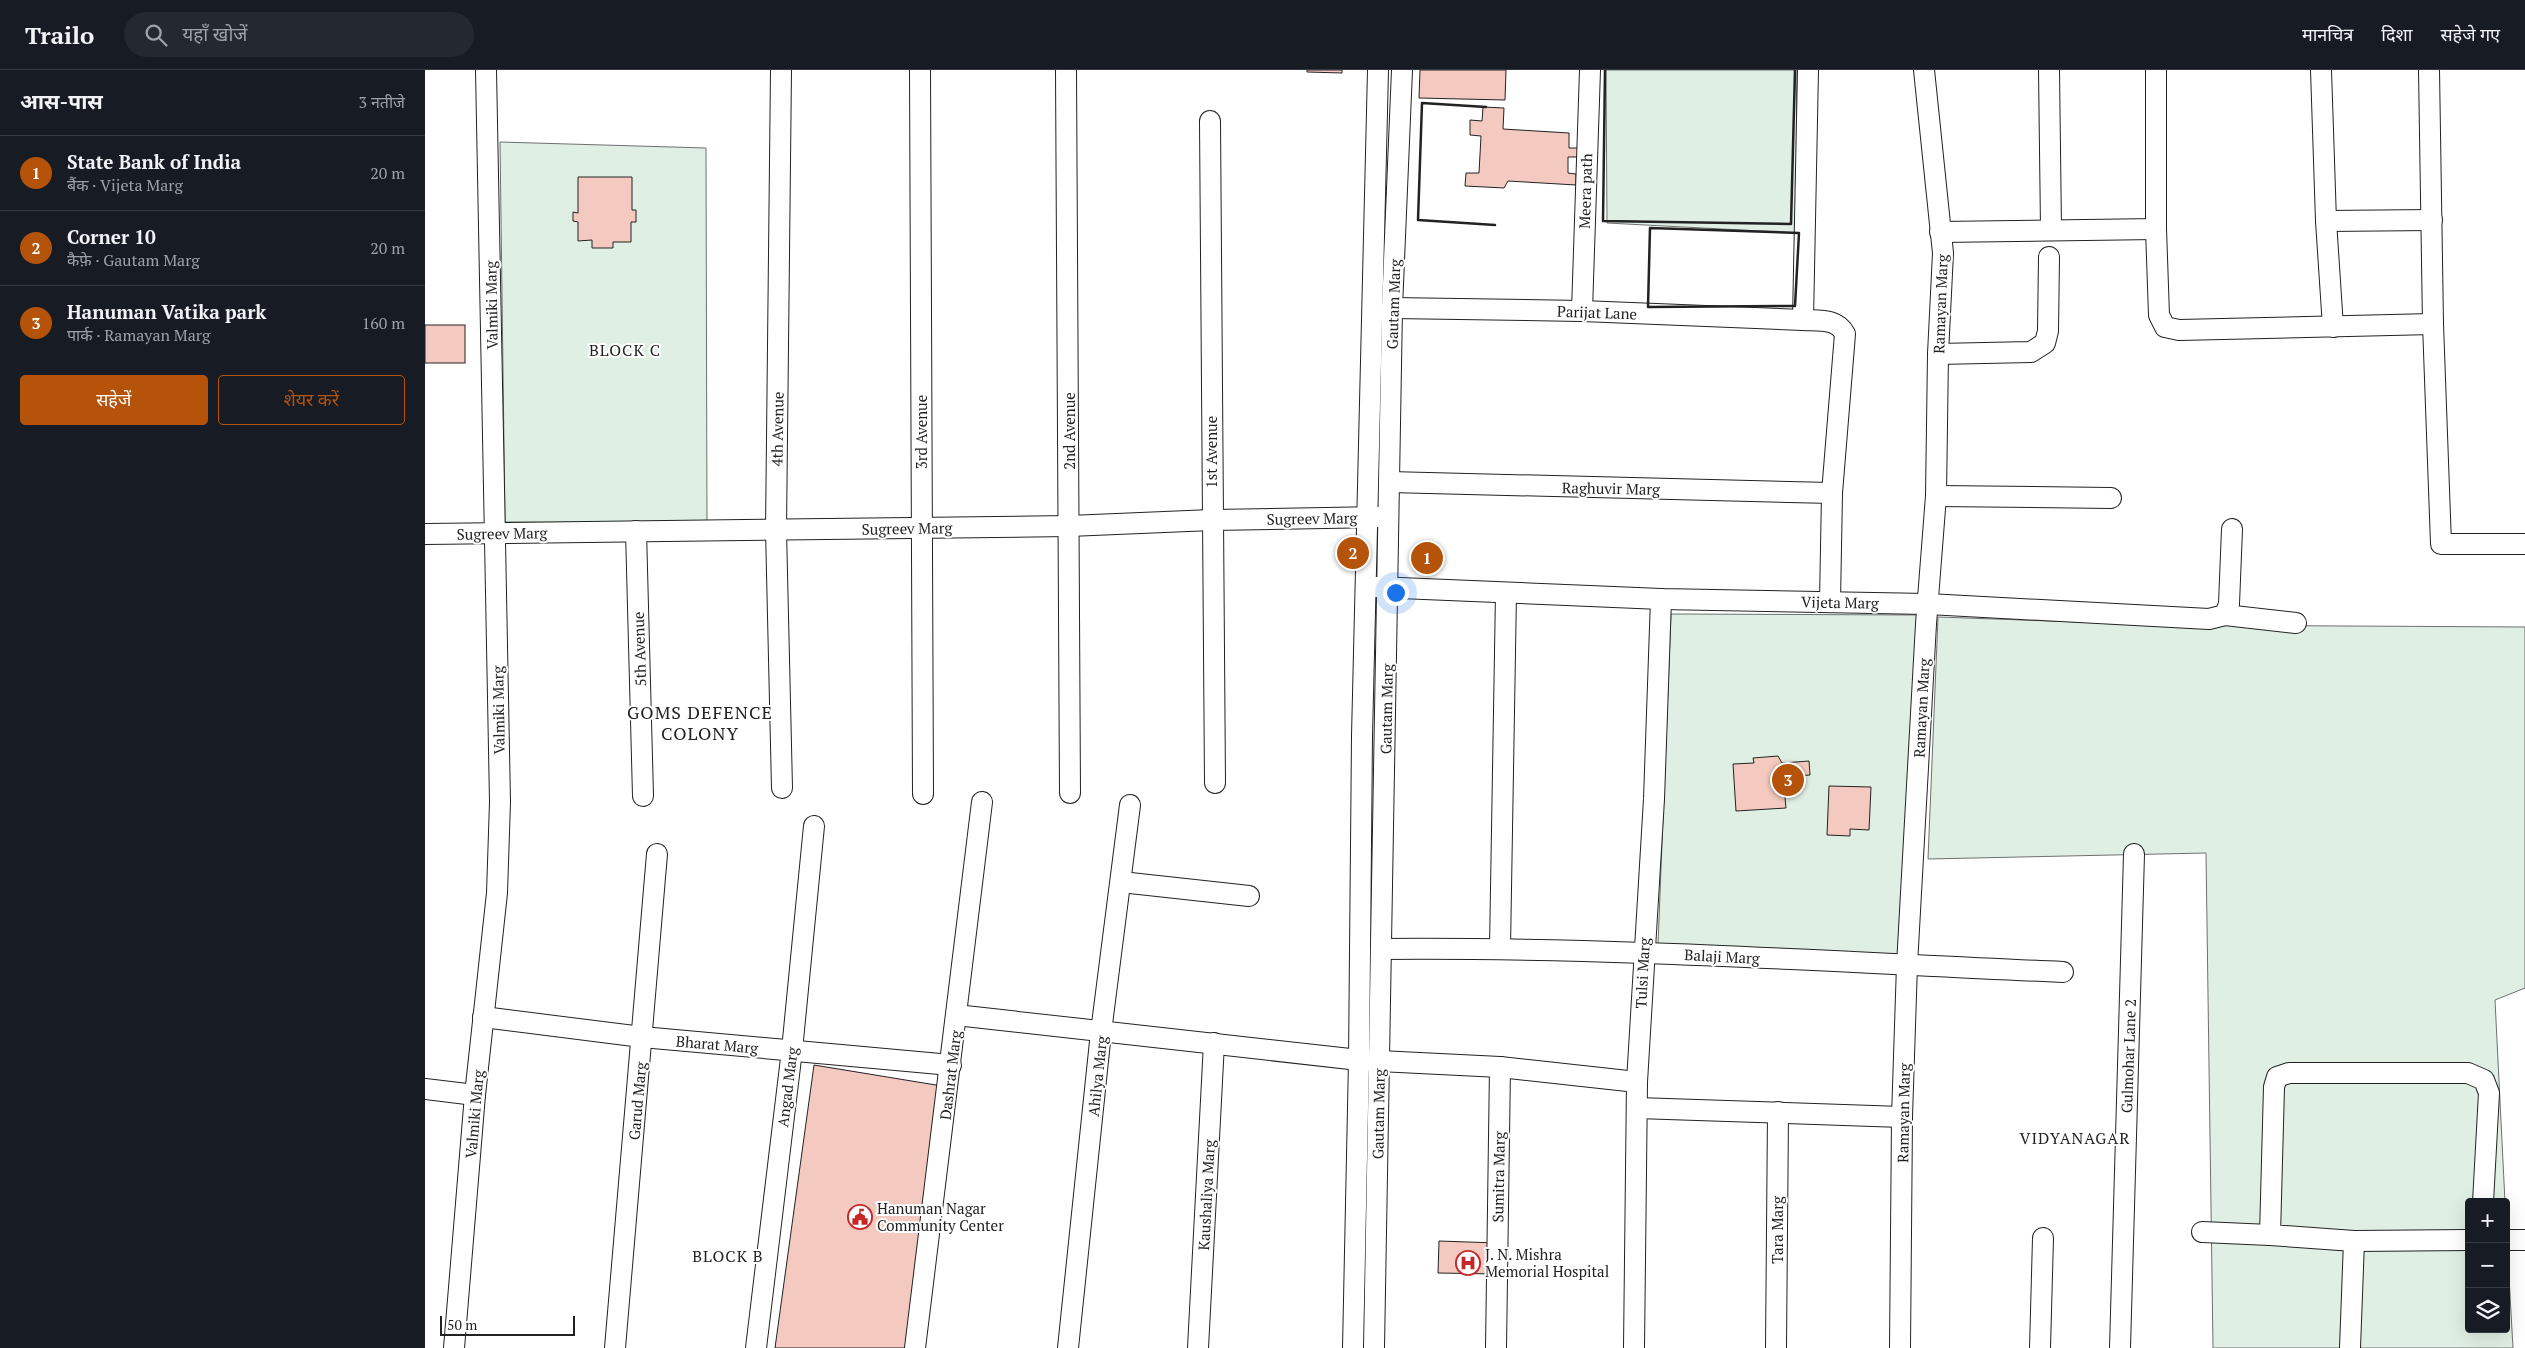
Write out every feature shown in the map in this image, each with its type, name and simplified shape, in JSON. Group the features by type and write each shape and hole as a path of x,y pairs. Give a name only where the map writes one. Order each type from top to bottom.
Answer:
{"street":[{"name":"Valmiki Marg","path":"454,1348 475,1095 497,893 500,802 486,70"},
{"name":"4th Avenue","path":"781,70 776,530 782,788"},
{"name":"3rd Avenue","path":"921,70 923,794"},
{"name":"2nd Avenue","path":"1066,70 1070,793"},
{"name":"Gautam Marg","path":"1374,1348 1369,1060 1366,586 1378,70"},
{"name":"Gautam Marg","path":"1353,1348 1369,1060 1381,949 1392,308 1402,70"},
{"name":"Meera path","path":"1581,311 1590,70"},
{"path":"1803,320 1808,70"},
{"name":"Ramayan Marg","path":"1900,1348 1902,1117 1907,965 1936,496 1938,354 1943,253 1924,70"},
{"path":"2049,70 2051,229"},
{"path":"2156,70 2156,229 2159,315 2165,327 2179,330 2433,324"},
{"path":"2321,70 2326,221 2333,327"},
{"path":"2429,70 2433,324 2441,544 2525,544"},
{"name":"1st Avenue","path":"1210,121 1215,783"},
{"path":"2326,221 2432,220"},
{"path":"1940,232 2156,229"},
{"path":"1938,354 2031,352 2045,343 2048,331 2049,257"},
{"name":"Parijat Lane","path":"1392,308 1581,311 1831,321 1841,326 1845,334 1832,493"},
{"name":"Raghuvir Marg","path":"1389,482 1832,493"},
{"path":"1830,602 1832,493"},
{"path":"1936,496 2111,498"},
{"name":"Sugreev Marg","path":"425,534 1069,526 1212,520 1388,517"},
{"path":"2225,615 2229,604 2232,529"},
{"name":"5th Avenue","path":"636,531 643,796"},
{"name":"Vijeta Marg","path":"1366,586 1661,599 1928,604 2209,619 2225,615 2296,623"},
{"path":"1500,948 1506,593"},
{"name":"Tulsi Marg","path":"1634,1348 1637,1082 1643,952 1654,800 1661,599"},
{"name":"Dashrat Marg","path":"915,1348 982,802"},
{"name":"Ahilya Marg","path":"1068,1348 1101,1032 1130,805"},
{"name":"Angad Marg","path":"756,1348 792,1050 815,826"},
{"name":"Garud Marg","path":"615,1348 657,854"},
{"name":"Gulmohar Lane 2","path":"2120,1348 2134,854"},
{"path":"1121,882 1249,896"},
{"name":"Balaji Marg","path":"1381,949 1500,948 1643,952 2063,972"},
{"path":"957,1015 1369,1060 1500,1067 1637,1082"},
{"name":"Bharat Marg","path":"483,1018 642,1037 951,1065"},
{"name":"Kaushaliya Marg","path":"1198,1348 1214,1043"},
{"name":"Sumitra Marg","path":"1496,1348 1500,1067"},
{"path":"2270,1235 2274,1087 2277,1077 2289,1073 2469,1073 2484,1080 2489,1093 2483,1198"},
{"path":"425,1089 475,1095"},
{"path":"1637,1108 1902,1117"},
{"name":"Tara Marg","path":"1776,1348 1778,1112"},
{"path":"2202,1232 2354,1242 2465,1240"},
{"path":"2040,1348 2043,1238"},
{"path":"2510,1240 2525,1240"},
{"path":"2350,1348 2354,1242"}],"green space":[{"path":"1606,70 1796,70 1799,233 1607,223"},
{"path":"500,142 706,148 707,523 505,522"},
{"path":"1671,614 1918,615 1906,958 1658,945"},
{"path":"1938,617 2164,625 2525,627 2525,988 2495,1000 2505,1198 2465,1198 2465,1333 2510,1333 2510,1294 2513,1348 2213,1348 2206,853 1928,859"}],"building":[{"path":"1307,70 1342,70 1342,73 1307,72"},
{"path":"1420,70 1506,70 1505,100 1419,98"},
{"path":"1483,107 1504,108 1503,129 1569,133 1569,148 1578,148 1578,157 1568,157 1568,173 1576,174 1576,185 1508,181 1504,188 1465,186 1466,173 1479,173 1481,136 1470,135 1470,120 1482,121"},
{"path":"578,177 632,177 632,210 636,210 636,222 631,222 631,242 613,242 613,248 592,248 592,240 578,241 578,222 573,221 573,212 578,213"},
{"path":"425,325 465,325 465,363 425,363"},
{"path":"1778,756 1782,763 1809,761 1810,775 1783,777 1786,808 1736,811 1733,764 1754,763 1753,758"},
{"path":"1829,786 1871,787 1869,830 1850,829 1850,836 1827,835"},
{"name":"Hanuman Nagar Community Center","path":"814,1065 942,1086 912,1348 775,1348"},
{"path":"1439,1241 1497,1243 1497,1274 1438,1273"}],"wall":[{"path":"1605,70 1603,221 1791,224 1795,70"},
{"path":"1486,107 1422,103 1418,220 1495,225"},
{"path":"1650,228 1799,233 1795,306 1648,307 1650,228"}],"place":[{"name":"Corner 10","path":"1353,553"},
{"name":"State Bank of India","path":"1427,558"},
{"name":"Hanuman Vatika park","path":"1788,780"},
{"name":"Hanuman Nagar Community Center","path":"860,1217"},
{"name":"J. N. Mishra Memorial Hospital","path":"1468,1263"}],"district":[{"name":"BLOCK C","path":"625,350"},
{"name":"GOMS DEFENCE COLONY","path":"700,722"},
{"name":"VIDYANAGAR","path":"2075,1138"},
{"name":"BLOCK B","path":"728,1256"}]}
